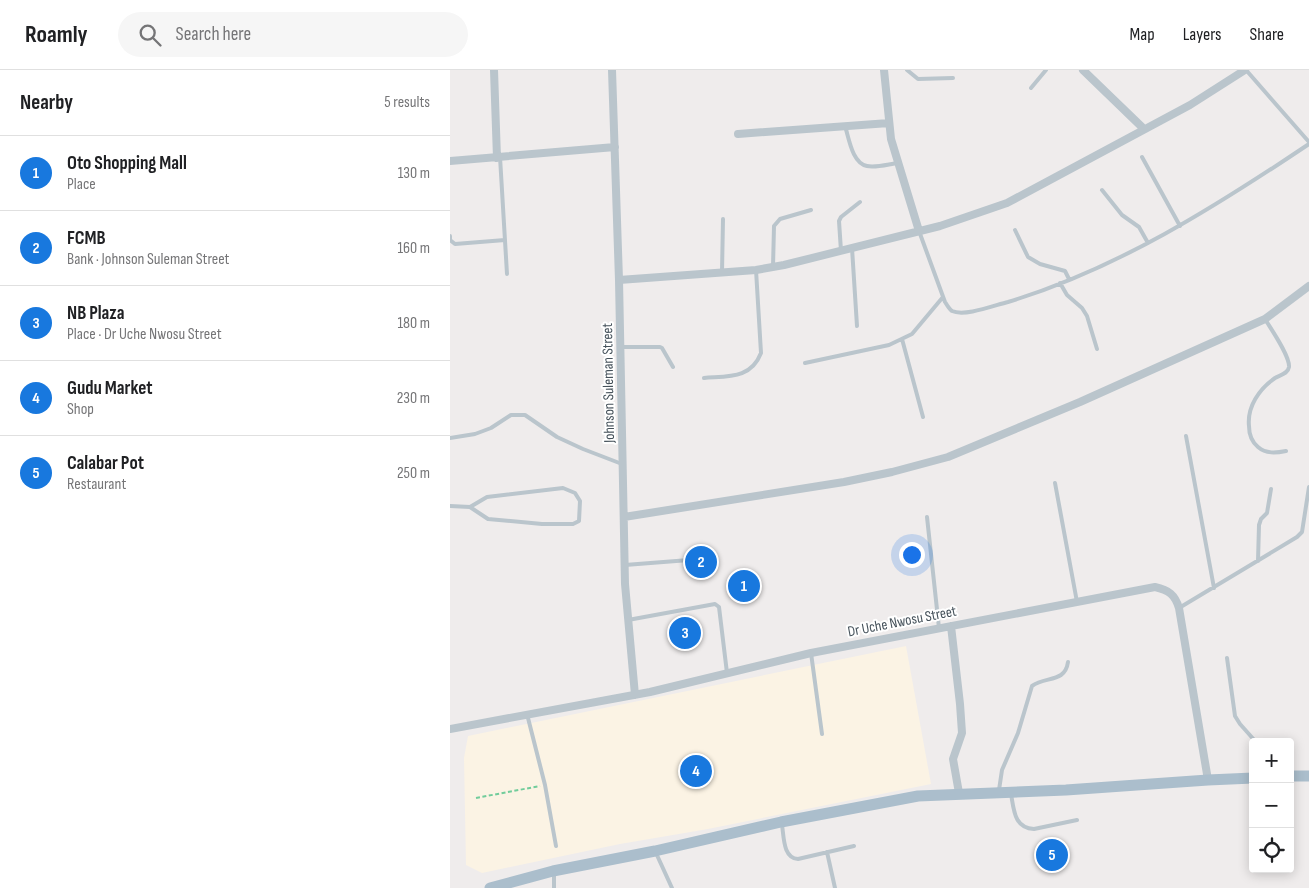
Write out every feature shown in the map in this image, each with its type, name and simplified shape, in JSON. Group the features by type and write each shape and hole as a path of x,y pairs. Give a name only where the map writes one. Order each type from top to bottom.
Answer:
{"main road":[{"path":"1294,776 1309,776"},
{"path":"490,888 553,871 655,851 781,822 918,796 1066,790 1249,778"}],"street":[{"path":"494,70 498,158"},
{"name":"Johnson Suleman Street","path":"612,70 620,280 625,565 635,695"},
{"path":"884,70 891,139 919,231"},
{"path":"1082,70 1144,129"},
{"path":"620,280 756,270 842,251 940,226 1007,203 1190,105 1246,70"},
{"path":"738,134 890,123"},
{"path":"450,161 615,147"},
{"path":"624,517 844,482 948,457 1088,398 1265,319 1309,286"},
{"name":"Dr Uche Nwosu Street","path":"450,729 635,695 811,653 1155,586 1172,594 1180,608"},
{"path":"1180,608 1208,780"},
{"path":"950,626 962,733 952,759 959,793"}],"lane":[{"path":"907,70 918,79 953,78"},
{"path":"1031,88 1046,70"},
{"path":"919,231 943,297 949,308 952,311 966,312 1019,298 1069,279 1148,243 1238,191 1309,143 1246,70"},
{"path":"845,126 855,156 860,163 867,166 898,163"},
{"path":"1142,157 1180,226"},
{"path":"498,158 507,274"},
{"path":"1102,190 1122,215 1139,228 1148,243"},
{"path":"842,251 839,221 841,217 860,202"},
{"path":"773,267 774,226 776,222 780,218 811,210"},
{"path":"722,272 723,219"},
{"path":"1015,230 1028,257 1040,264 1065,271 1069,279"},
{"path":"450,236 450,240 455,244 505,240"},
{"path":"852,248 857,326"},
{"path":"704,378 739,375 750,371 758,362 761,354 756,270"},
{"path":"1060,282 1067,295 1082,308 1087,316 1097,348"},
{"path":"805,363 889,345 902,339 912,334 943,297"},
{"path":"1265,319 1285,353 1289,365 1288,371 1267,384 1253,401 1248,418 1249,431 1255,444 1260,449 1267,452 1286,451"},
{"path":"902,339 923,417"},
{"path":"621,348 660,347 674,367"},
{"path":"450,438 475,434 491,428 511,414 525,415 557,437 623,465"},
{"path":"1186,436 1214,588"},
{"path":"1055,483 1077,602"},
{"path":"1180,608 1291,542 1302,532 1309,487"},
{"path":"450,506 470,507 488,520 573,524 579,521 580,501 575,492 563,488 486,497 470,507"},
{"path":"1258,561 1259,522 1267,513 1271,489"},
{"path":"928,517 939,628"},
{"path":"1302,532 1309,533"},
{"path":"625,565 689,560"},
{"path":"628,620 716,604 719,607 727,673"},
{"path":"811,653 822,734"},
{"path":"1227,658 1235,716 1252,738"},
{"path":"999,792 1002,770 1018,733 1032,686 1062,675 1067,670 1068,662"},
{"path":"528,714 545,785 556,846"},
{"path":"1011,792 1015,817 1022,826 1034,829 1077,820"},
{"path":"781,822 788,855 792,859 854,846"},
{"path":"655,851 672,888"},
{"path":"827,852 835,888"},
{"path":"553,871 554,888"}],"path":[{"path":"476,798 545,785"}],"shaded area":[{"path":"906,646 931,784 708,829 620,844 482,873 466,865 464,758 468,736"}],"place":[{"name":"FCMB","path":"701,562"},
{"name":"Oto Shopping Mall","path":"744,586"},
{"name":"NB Plaza","path":"685,633"},
{"name":"Gudu Market","path":"696,771"},
{"name":"Calabar Pot","path":"1052,855"}]}
